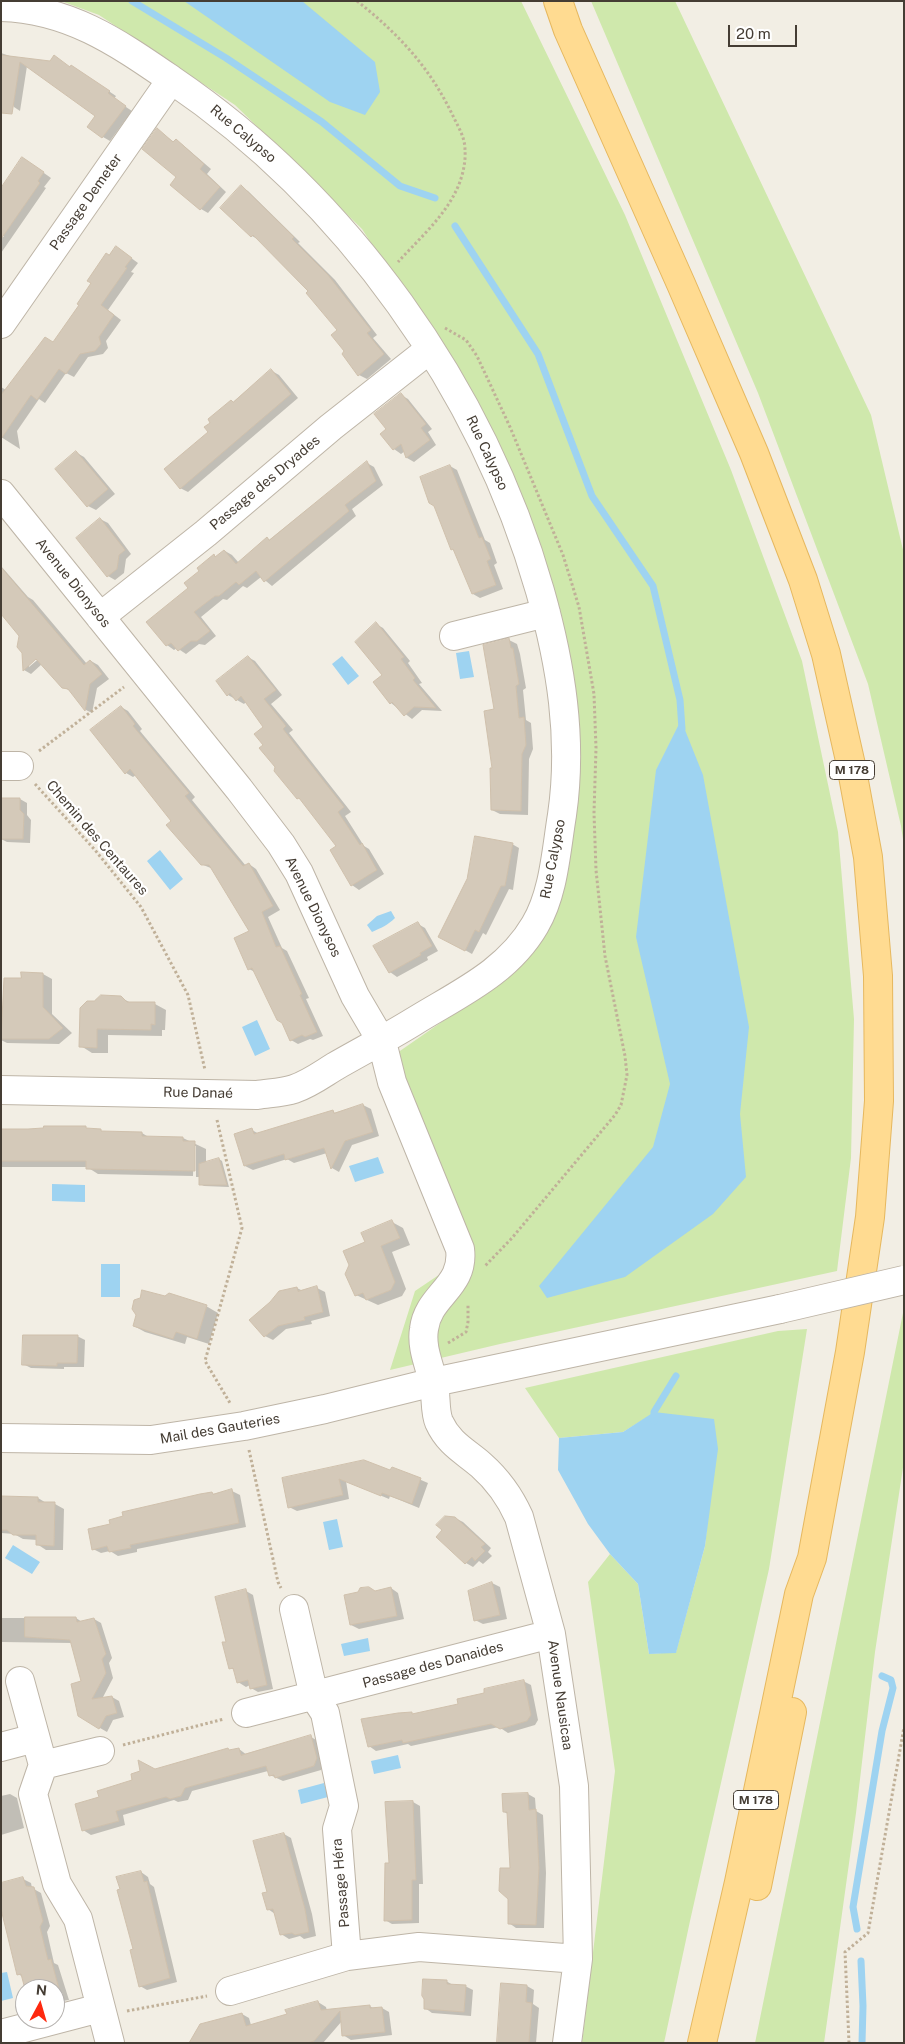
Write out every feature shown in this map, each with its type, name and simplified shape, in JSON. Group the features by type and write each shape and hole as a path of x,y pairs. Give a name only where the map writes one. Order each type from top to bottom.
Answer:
{"main road":[{"name":"M 178","path":"553,1 568,30 681,284 750,444 803,580 826,654 851,765 868,857 878,986 879,1101 870,1218 850,1352 812,1558 799,1594 739,1882 702,2043"},
{"name":"M 178","path":"558,1 568,30"},
{"name":"M 178","path":"722,2043 786,1751 812,1597 812,1558"}],"street":[{"name":"Rue Calypso","path":"1,7 48,13 97,31 120,45 226,119 279,164 319,205 354,245 430,349 473,421 490,456 528,551 546,613 560,674 565,717 566,760 564,802 555,860 546,899 538,920 524,942 496,971 382,1042"},
{"name":"Passage Demeter","path":"1,324 171,80"},
{"name":"Passage des Dryades","path":"100,617 206,533 331,427 430,349"},
{"name":"Avenue Dionysos","path":"1,494 281,844 317,908 355,996 382,1042 392,1082 460,1249 461,1260 457,1275 442,1293 429,1314 424,1328 424,1350 434,1382"},
{"path":"454,636 546,613"},
{"name":"Rue Danaé","path":"1,1090 257,1095 293,1089 312,1081 382,1042"},
{"name":"Mail des Gauteries","path":"1,1438 151,1440 244,1426 326,1409 434,1382 780,1309 904,1280"},
{"name":"Avenue Nausicaa","path":"434,1382 439,1422 457,1447 480,1464 496,1480 511,1500 521,1525 551,1634 574,1786 578,1960 566,2043"},
{"path":"294,1608 314,1696"},
{"name":"Passage des Danaides","path":"246,1713 551,1634"},
{"path":"20,1681 43,1765 33,1794 57,1884 78,1919 110,2043"},
{"name":"Passage Héra","path":"314,1696 325,1713 344,1806 337,1829 347,1956"},
{"path":"1,1747 35,1738"},
{"path":"43,1765 100,1751"},
{"path":"230,1991 347,1956 419,1947 578,1960"},
{"path":"1,2034 100,2008"}],"path":[{"path":"357,1 396,35 427,70 443,93 463,135 466,150 461,178 448,205 428,230 380,280"},
{"path":"10,766 144,671"},
{"name":"Chemin des Centaures","path":"10,766 95,850 141,907 188,995 242,1228 205,1361 244,1426 278,1582 294,1608"},
{"path":"100,1751 246,1713"},
{"path":"849,2043 845,1952 868,1933 904,1727"},
{"path":"100,2008 125,2012 230,1991"}],"green space":[{"path":"61,1 521,1 625,215 731,470 802,661 838,832 854,1019 851,1158 837,1271 500,1344 390,1370 415,1291 464,1258 397,1053 479,996 540,934 571,738 557,601 502,470 453,370 362,229 235,105 99,15"},
{"path":"591,1 675,1 871,415 904,554 904,846 868,684 758,393"},
{"path":"904,1308 904,1461 875,1652 856,1813 824,2043 755,2043"},
{"path":"807,1329 769,1569 664,2043 582,2043 615,1771 588,1582 610,1554 638,1584 649,1654 676,1652 705,1546 710,1499 654,1413 623,1432 559,1438 525,1388 778,1331"}],"water":[{"path":"184,1 302,1 375,62 380,92 365,115 330,102"},
{"path":"469,651 474,677 460,679 456,653"},
{"path":"342,656 359,676 348,685 332,664"},
{"path":"681,720 703,775 749,1027 740,1114 746,1177 713,1214 625,1277 547,1298 539,1286 653,1147 670,1084 636,937 656,770"},
{"path":"160,850 183,879 170,890 147,861"},
{"path":"391,911 395,918 372,932 367,925 377,916"},
{"path":"257,1020 270,1049 255,1056 242,1027"},
{"path":"378,1157 384,1173 355,1182 349,1166"},
{"path":"52,1184 85,1185 85,1202 52,1201"},
{"path":"101,1264 120,1264 120,1297 101,1297"},
{"path":"654,1412 714,1419 718,1449 705,1546 676,1653 649,1654 638,1584 610,1554 588,1524 558,1470 559,1438 623,1432"},
{"path":"337,1519 343,1547 329,1550 323,1522"},
{"path":"13,1545 40,1562 32,1574 5,1558"},
{"path":"368,1638 370,1651 344,1656 341,1644"},
{"path":"398,1755 401,1768 374,1774 371,1761"},
{"path":"324,1783 328,1797 301,1804 298,1790"},
{"path":"7,1972 13,1998 1,2001 1,1973"}],"building":[{"path":"1,55 50,61 54,55 110,91 108,93 126,106 102,138 87,127 95,116 20,62 12,114 1,113"},
{"path":"157,128 173,142 176,139 204,164 200,169 220,187 200,210 170,185 176,177 142,149"},
{"path":"22,157 44,172 38,181 40,183 1,239 1,188"},
{"path":"241,185 294,237 292,239 328,275 371,330 367,333 384,354 358,376 342,354 344,351 331,335 337,330 306,293 308,291 253,235 251,237 220,208"},
{"path":"116,246 132,258 101,305 114,315 99,337 101,344 95,351 80,354 66,374 59,369 37,400 31,395 1,439 1,395 45,337 53,342 79,305 77,304 91,283 87,281 106,253 109,255"},
{"path":"271,369 291,394 180,489 164,469 208,432 204,427 210,423 208,419 231,400 233,402"},
{"path":"401,393 426,424 421,428 430,440 406,458 401,444 393,450 380,434 386,429 374,414"},
{"path":"76,451 108,489 87,507 55,469"},
{"path":"367,461 376,481 345,505 349,511 264,582 256,571 239,585 236,582 219,596 215,596 194,612 210,631 197,641 191,641 178,651 171,643 166,646 146,622 188,588 184,583 199,571 197,568 214,554 215,557 224,550 236,564 267,537 269,540"},
{"path":"450,465 479,538 482,537 491,559 487,561 496,585 472,594 453,549 451,550 434,506 429,503 420,477"},
{"path":"100,518 125,550 119,555 117,569 107,577 76,538"},
{"path":"1,567 84,665 90,660 102,674 90,684 85,711 68,689 62,688 36,659 23,671 22,653 17,647 19,636 1,614"},
{"path":"376,622 404,657 401,659 415,678 413,680 436,708 414,707 404,716 392,702 390,704 373,682 382,675 355,642"},
{"path":"509,638 511,648 513,648 519,684 516,686 519,718 524,717 526,745 522,754 521,811 491,810 490,768 492,768 484,711 494,709 483,645"},
{"path":"248,656 276,690 264,699 286,726 283,729 344,807 338,812 360,845 362,843 377,870 351,886 330,850 336,846 299,798 297,799 274,771 275,767 259,748 263,745 254,734 263,727 241,696 236,701 230,693 227,696 216,681"},
{"path":"121,706 135,724 133,726 189,793 185,796 243,866 249,863 273,906 262,912 276,947 280,946 317,1032 305,1037 302,1035 290,1041 282,1023 277,1020 252,968 248,970 234,938 249,931 209,865 201,865 166,825 171,821 130,769 125,774 90,730"},
{"path":"1,798 20,798 20,810 24,814 23,839 1,839"},
{"path":"475,836 513,843 505,886 501,886 479,932 475,930 465,951 438,937 467,879"},
{"path":"418,922 432,946 420,953 421,955 389,973 373,946"},
{"path":"21,972 43,973 43,1007 63,1028 49,1039 1,1039 4,978 21,978"},
{"path":"101,995 121,996 127,1002 155,1002 155,1025 151,1024 151,1030 97,1029 97,1048 79,1047 80,1008 87,1001 94,1001"},
{"path":"363,1104 373,1132 345,1141 331,1169 324,1148 285,1160 284,1154 244,1166 234,1134 252,1128 254,1134 333,1110 334,1113"},
{"path":"44,1126 86,1126 86,1128 101,1129 101,1131 142,1132 142,1136 183,1137 183,1141 195,1141 195,1171 86,1169 86,1161 1,1161 1,1129 43,1128"},
{"path":"219,1158 227,1185 199,1185 199,1164"},
{"path":"392,1220 400,1238 381,1246 395,1282 391,1290 366,1300 363,1293 355,1296 345,1274 349,1265 343,1251 365,1242 361,1233"},
{"path":"317,1286 323,1312 304,1317 305,1320 278,1326 264,1337 249,1320 270,1302 279,1291 297,1287 298,1291"},
{"path":"142,1290 165,1296 169,1293 207,1305 197,1339 176,1332 173,1339 133,1326 136,1315 132,1309 134,1300 140,1298"},
{"path":"23,1335 78,1335 77,1363 57,1363 57,1366 22,1365"},
{"path":"364,1460 390,1470 392,1467 421,1478 412,1504 382,1493 381,1496 339,1479 343,1495 288,1508 282,1478"},
{"path":"232,1489 239,1523 130,1545 131,1548 109,1552 107,1546 92,1550 88,1529 110,1524 109,1520 123,1516 122,1512 200,1494 212,1492 213,1494"},
{"path":"1,1496 38,1497 38,1502 55,1502 54,1546 36,1545 36,1535 13,1535 7,1530 1,1530"},
{"path":"445,1516 455,1517 485,1544 481,1547 485,1551 475,1561 472,1557 465,1564 436,1537 442,1530 436,1525"},
{"path":"492,1582 500,1615 474,1621 468,1591"},
{"path":"369,1587 375,1591 391,1587 397,1616 350,1625 344,1595 358,1592 360,1588"},
{"path":"246,1589 267,1685 250,1689 248,1680 237,1683 233,1668 229,1669 222,1642 226,1642 215,1597"},
{"path":"25,1617 76,1617 77,1622 94,1618 106,1654 102,1659 106,1673 92,1699 112,1696 117,1713 106,1716 99,1729 78,1716 71,1684 81,1681 70,1640 25,1637"},
{"path":"524,1680 531,1715 527,1721 500,1729 491,1724 403,1743 402,1740 368,1747 361,1719 398,1713 412,1712 412,1714 458,1704 457,1699 484,1693 484,1689"},
{"path":"311,1735 317,1758 314,1766 275,1778 274,1775 269,1776 266,1766 185,1788 181,1796 170,1799 166,1797 116,1811 119,1821 82,1831 75,1804 99,1797 97,1791 132,1780 131,1774 140,1771 138,1760 155,1769 228,1748 229,1750 239,1748 241,1755"},
{"path":"528,1793 529,1810 536,1809 539,1868 536,1925 508,1924 508,1899 499,1891 500,1868 510,1868 507,1812 503,1812 502,1794"},
{"path":"413,1801 416,1880 412,1880 412,1920 384,1921 385,1863 389,1863 385,1802"},
{"path":"284,1833 305,1909 309,1932 295,1935 292,1933 280,1935 273,1909 267,1910 262,1893 267,1892 253,1841"},
{"path":"141,1871 144,1882 147,1881 170,1978 139,1987 130,1950 133,1949 117,1890 120,1889 116,1877"},
{"path":"23,1877 26,1886 34,1887 43,1921 40,1927 48,1960 51,1959 56,1979 22,1979 21,1974 17,1975 1,1909 1,1883"},
{"path":"423,1979 447,1980 447,1984 466,1985 464,2012 424,2009 424,1999 422,1996"},
{"path":"501,1983 527,1985 526,2002 532,2003 529,2043 497,2043"},
{"path":"318,2001 321,2010 370,2005 370,2008 382,2007 385,2032 342,2036 340,2011 314,2041 307,2043 189,2043 200,2024 242,2013 246,2026 287,2014 285,2010"}],"waterway":[{"path":"132,1 226,58 322,122 400,186 435,198"},
{"path":"455,226 538,354 592,496 653,586 680,700 682,729"},
{"path":"654,1421 654,1412 676,1376"},
{"path":"857,1929 853,1907 882,1731 893,1688 891,1680 882,1676"},
{"path":"861,1961 862,2043"}]}
